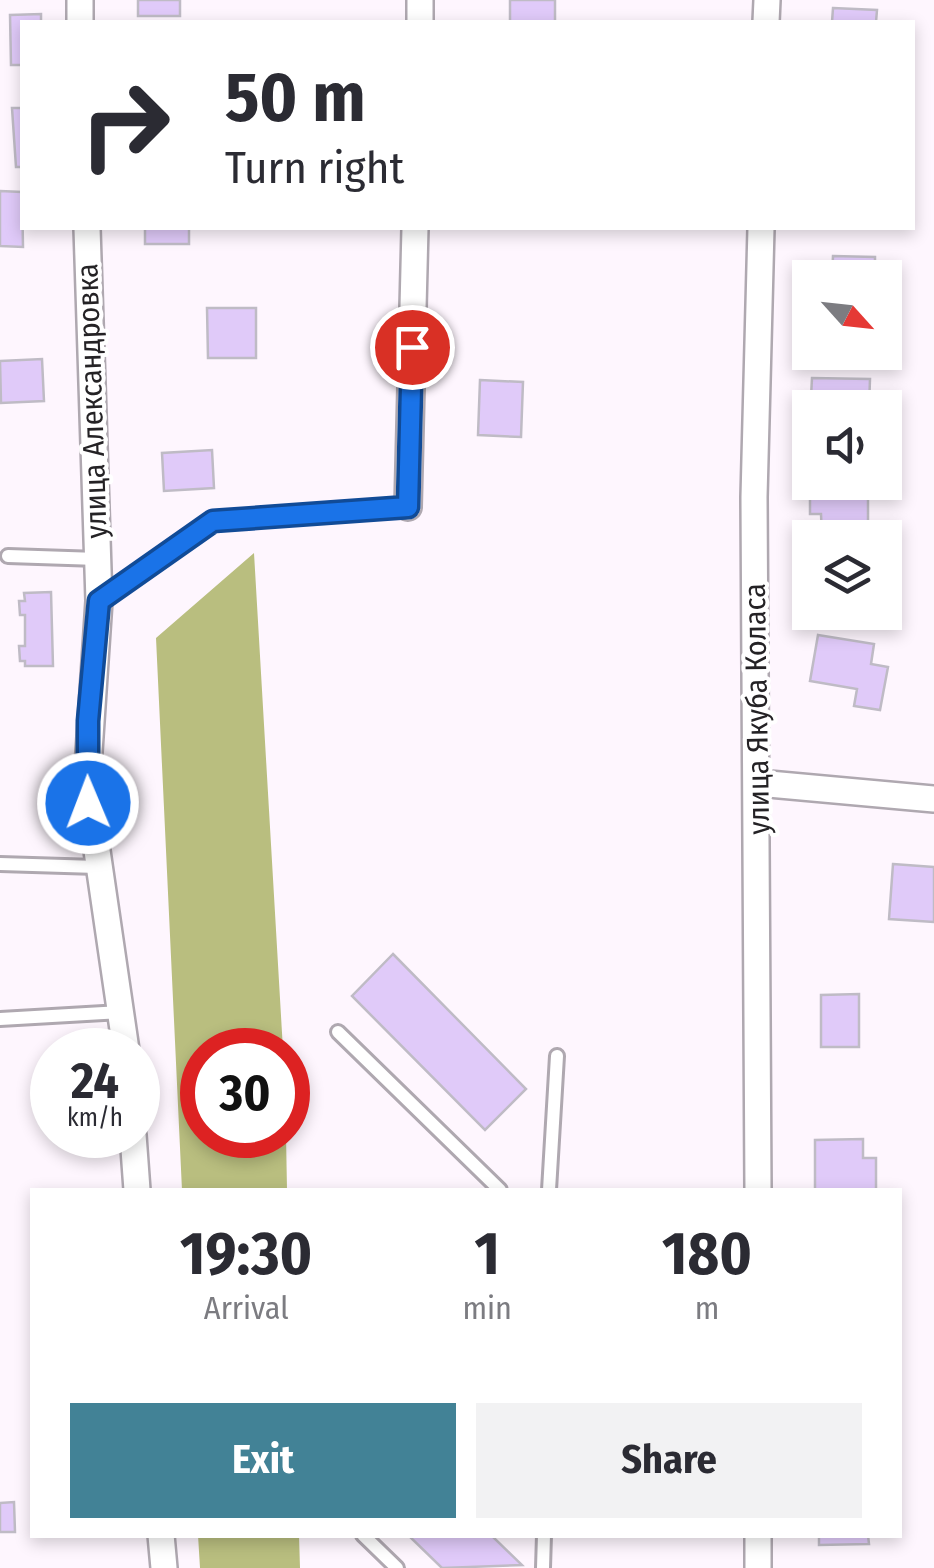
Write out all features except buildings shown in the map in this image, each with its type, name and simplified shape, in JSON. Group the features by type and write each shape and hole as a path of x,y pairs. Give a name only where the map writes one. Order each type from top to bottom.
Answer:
{"street":[{"name":"улица Александровка","path":"86,230 99,601 87,742 90,824 123,1028"},
{"path":"408,507 415,230"},
{"name":"улица Якуба Коласа","path":"758,1188 754,497 761,230"},
{"path":"758,782 934,798"},
{"path":"135,1158 137,1188"},
{"path":"162,1538 164,1568"},
{"path":"758,1538 758,1568"}],"lane":[{"path":"99,601 213,521 408,507"},
{"path":"8,556 98,559"},
{"path":"0,864 97,867"},
{"path":"0,1019 121,1012"},
{"path":"338,1032 498,1188"},
{"path":"549,1188 557,1056"},
{"path":"366,1538 396,1568"},
{"path":"543,1568 544,1538"}],"green space":[{"path":"254,553 282,1028 180,1028 180,1148 156,638"},
{"path":"180,1158 286,1158 287,1188 182,1188"},
{"path":"198,1538 299,1538 300,1568 200,1568"}],"route":[{"path":"88,803 89,701 98,643 99,601 213,521 408,507 412,347"}]}
